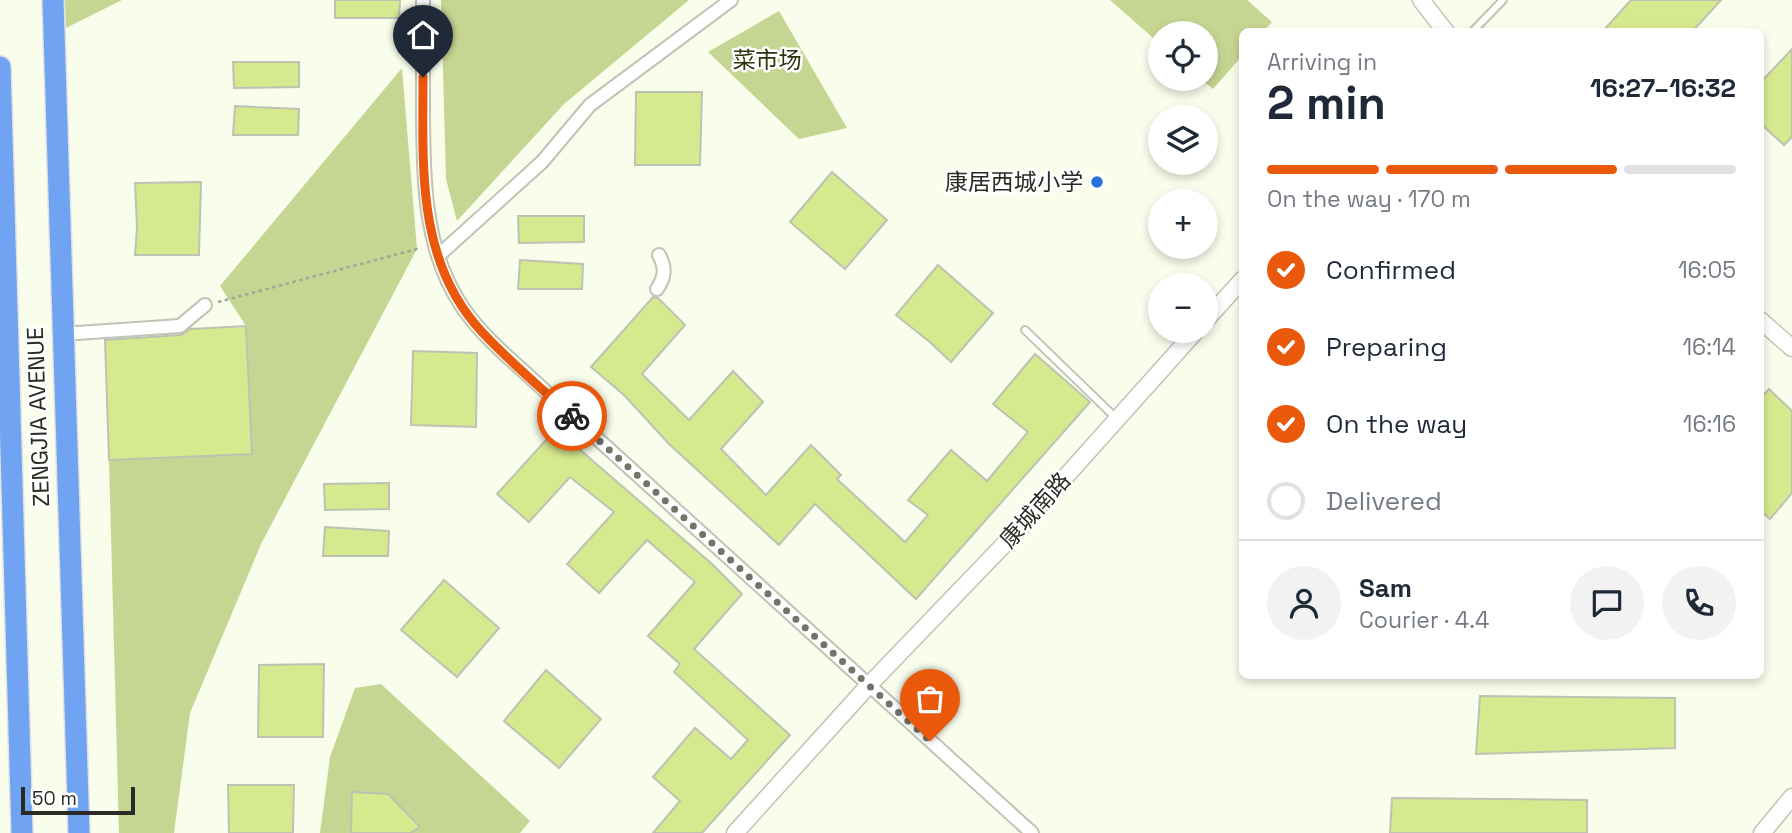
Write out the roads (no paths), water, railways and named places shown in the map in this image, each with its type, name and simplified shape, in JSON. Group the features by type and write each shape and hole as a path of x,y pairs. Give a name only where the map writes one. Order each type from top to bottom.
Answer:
{"highway":[{"name":"ZENGJIA AVENUE","path":"52,0 79,833"},
{"name":"ZENGJIA AVENUE","path":"0,67 22,833"}],"street":[{"path":"423,0 424,180 428,222 438,256 457,297 482,331 1032,833"},
{"path":"438,256 542,162 590,105 731,0"},
{"path":"1422,0 1443,28"},
{"path":"657,289 664,274 659,255"},
{"path":"1218,307 1239,283"},
{"path":"62,334 180,326 205,306"},
{"path":"1764,324 1792,348"},
{"name":"康城南路","path":"735,833 869,685 1017,531 1185,343"},
{"path":"1762,833 1792,797"}],"lane":[{"path":"1476,28 1503,0"},
{"path":"1025,330 1116,418"}],"place":[{"name":"康居西城小学","path":"1097,182"}],"park label":[{"name":"菜市场","path":"767,60"}]}
